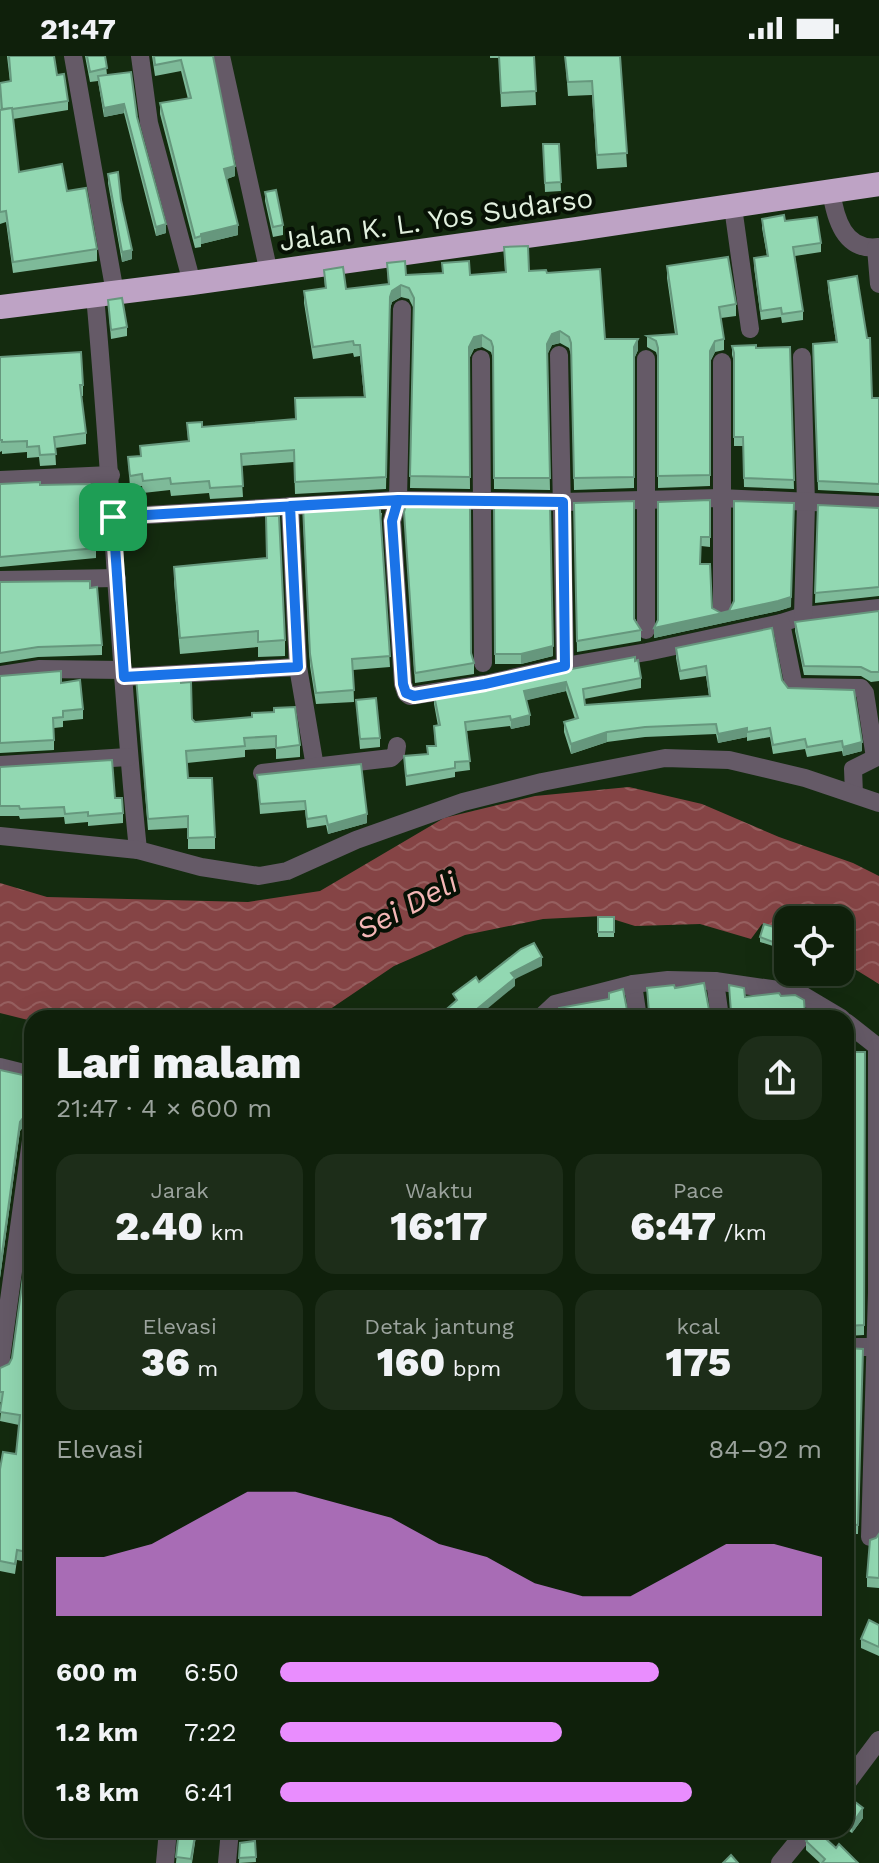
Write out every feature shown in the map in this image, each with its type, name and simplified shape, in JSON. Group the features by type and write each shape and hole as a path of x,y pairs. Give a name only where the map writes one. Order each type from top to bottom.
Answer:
{"highway":[{"name":"Jalan K. L. Yos Sudarso","path":"0,307 269,273 879,184"}],"street":[{"path":"73,56 105,295 113,517 128,757 138,850"},
{"path":"140,56 149,123 192,283"},
{"path":"221,56 269,273"},
{"path":"831,190 836,219 843,233 856,244 877,248 879,284"},
{"path":"733,207 750,329"},
{"path":"402,309 398,500 392,521 406,693 414,696 457,689 647,652 803,616 879,608"},
{"path":"559,355 565,666"},
{"path":"802,357 806,504 803,616"},
{"path":"481,359 483,663"},
{"path":"646,359 646,630"},
{"path":"722,362 722,611"},
{"path":"0,480 111,475"},
{"path":"113,517 398,500 563,502 720,498 879,505"},
{"path":"290,506 298,667 315,767"},
{"path":"0,580 117,578"},
{"path":"781,623 794,687 861,688 865,693 875,758 853,769 854,794"},
{"path":"0,675 40,669 124,674 298,667"},
{"path":"262,773 391,758 397,746"},
{"path":"0,765 128,757"},
{"path":"0,836 138,850 201,867 259,876 287,871 356,840 463,802 542,782 665,758 729,760 805,778 879,803"},
{"path":"558,1010 633,984 668,980 715,981 799,993 809,1009"},
{"path":"715,981 719,1010"},
{"path":"633,984 637,1010"},
{"path":"854,1028 878,1048 876,1347 870,1537"},
{"path":"0,1067 24,1073"},
{"path":"0,1366 24,1191"},
{"path":"854,1347 876,1347"},
{"path":"854,1773 879,1740"},
{"path":"165,1863 167,1838"},
{"path":"227,1863 229,1838"},
{"path":"780,1863 800,1838"}],"water":[{"name":"Sei Deli","path":"629,787 702,804 879,876 879,984 854,969 854,906 774,906 774,929 762,924 751,939 700,924 635,926 603,916 543,919 465,935 394,966 329,1010 24,1010 24,1019 0,1013 0,883 47,897 248,902 320,891 444,818 535,796"}],"building":[{"path":"9,56 54,56 57,75 64,74 68,101 2,109 0,83 11,81"},
{"path":"87,56 105,56 107,68 90,72"},
{"path":"154,56 213,56 235,166 224,169 238,225 195,238 160,103 191,98 181,60 155,65"},
{"path":"499,56 534,56 536,91 501,93"},
{"path":"565,56 620,56 627,153 597,155 592,81 568,82"},
{"path":"131,72 137,117 166,224 156,227 124,104 104,108 98,76"},
{"path":"12,108 19,172 62,164 67,191 86,188 97,249 13,262 6,211 0,212 0,110"},
{"path":"543,144 559,144 561,182 545,183"},
{"path":"118,172 132,250 122,252 108,174"},
{"path":"276,190 283,225 273,227 265,192"},
{"path":"784,215 785,221 817,217 821,243 793,247 803,311 782,314 781,308 761,311 754,258 768,256 762,219"},
{"path":"528,246 529,271 546,270 547,273 600,269 605,339 638,339 634,347 634,477 574,478 571,343 569,337 560,331 552,334 547,344 550,478 494,478 493,347 491,341 482,335 474,337 469,347 470,477 410,476 414,298 409,288 401,285 392,291 390,297 386,477 295,482 294,450 241,454 243,486 210,488 209,481 171,484 170,478 143,481 142,474 130,476 128,457 141,456 140,446 189,441 187,423 202,422 202,427 296,419 295,398 365,397 360,345 354,345 353,341 313,347 304,291 326,288 324,270 343,267 346,289 389,284 387,263 405,261 406,275 443,273 442,263 469,261 470,275 506,272 504,247"},
{"path":"728,257 736,304 719,307 724,339 715,341 710,351 710,475 658,476 658,348 656,341 647,336 677,334 667,266"},
{"path":"857,276 867,338 870,338 872,398 879,398 879,484 818,481 813,344 837,342 828,281"},
{"path":"122,298 127,327 111,330 108,300"},
{"path":"756,345 756,348 790,347 794,480 744,478 743,437 734,437 732,346"},
{"path":"81,352 83,385 80,385 86,433 54,437 56,454 40,455 39,446 27,447 27,441 2,442 0,357"},
{"path":"40,482 40,485 90,484 96,548 0,557 0,484"},
{"path":"710,500 710,537 701,537 700,564 710,564 712,608 721,613 729,611 734,601 734,501 794,503 791,597 778,601 654,628 658,620 658,502"},
{"path":"634,501 634,619 641,630 577,641 574,503"},
{"path":"382,502 380,510 390,656 352,659 354,690 316,693 310,654 303,506"},
{"path":"407,502 470,503 471,653 474,663 415,673 404,512"},
{"path":"494,503 550,504 553,646 521,654 495,654"},
{"path":"818,505 879,508 879,587 815,593"},
{"path":"266,516 279,516 285,640 258,642 258,631 180,638 174,567 267,558"},
{"path":"90,581 90,588 97,587 102,645 38,647 0,653 0,582"},
{"path":"879,611 879,672 861,667 804,666 795,622"},
{"path":"772,628 782,680 788,688 854,690 862,742 843,747 842,741 807,747 805,739 773,745 770,728 747,732 747,728 718,734 716,724 607,732 571,744 564,722 578,718 566,682 524,691 530,715 511,720 510,716 465,722 470,761 455,762 455,768 406,776 404,756 428,754 427,746 436,746 434,726 440,725 434,695 635,657 641,678 583,689 585,705 710,696 706,666 680,671 676,648"},
{"path":"61,671 61,683 80,680 83,709 63,711 63,717 53,718 54,740 0,743 0,676"},
{"path":"181,674 181,683 191,682 192,719 195,722 252,717 252,713 295,707 300,745 276,748 276,736 244,738 245,746 186,751 188,778 212,778 215,837 188,838 188,816 148,819 136,677"},
{"path":"376,698 380,738 360,739 356,700"},
{"path":"112,760 115,798 122,798 123,813 88,816 88,812 65,814 64,807 20,809 19,806 0,806 0,767"},
{"path":"361,764 367,814 328,825 326,816 307,819 305,801 260,804 257,775"},
{"path":"598,917 614,917 614,932 598,932"},
{"path":"764,924 774,927 773,942 760,937"},
{"path":"534,943 542,957 511,973 515,978 476,1010 446,1010 457,1000 453,994 476,977 479,982 521,949"},
{"path":"704,983 709,1010 649,1010 647,988 674,985 675,988"},
{"path":"729,985 744,988 745,997 779,993 804,1000 805,1010 731,1010"},
{"path":"623,989 627,1010 559,1010 609,999 609,993"},
{"path":"854,1052 865,1052 864,1325 854,1326"},
{"path":"0,1070 24,1075 24,1117 20,1122 0,1268"},
{"path":"24,1270 24,1551 17,1550 15,1564 0,1561 0,1469 3,1452 16,1454 20,1415 0,1412 3,1392 0,1392 0,1368 9,1364"},
{"path":"854,1348 863,1349 858,1525 854,1525"},
{"path":"879,1534 879,1578 867,1577 870,1540"},
{"path":"869,1620 879,1625 879,1647 861,1639"},
{"path":"854,1801 863,1808 854,1821"},
{"path":"178,1838 195,1838 191,1859 176,1857"},
{"path":"808,1838 825,1838 836,1848 839,1844 858,1863 822,1863 825,1859 806,1841"},
{"path":"255,1841 256,1857 239,1858 240,1843"},
{"path":"731,1855 738,1863 723,1863"}],"route":[{"path":"113,517 124,677 298,667 290,506 398,500 563,502 565,666 485,684 414,696 406,693 392,521 398,500 290,506 113,517"}]}
